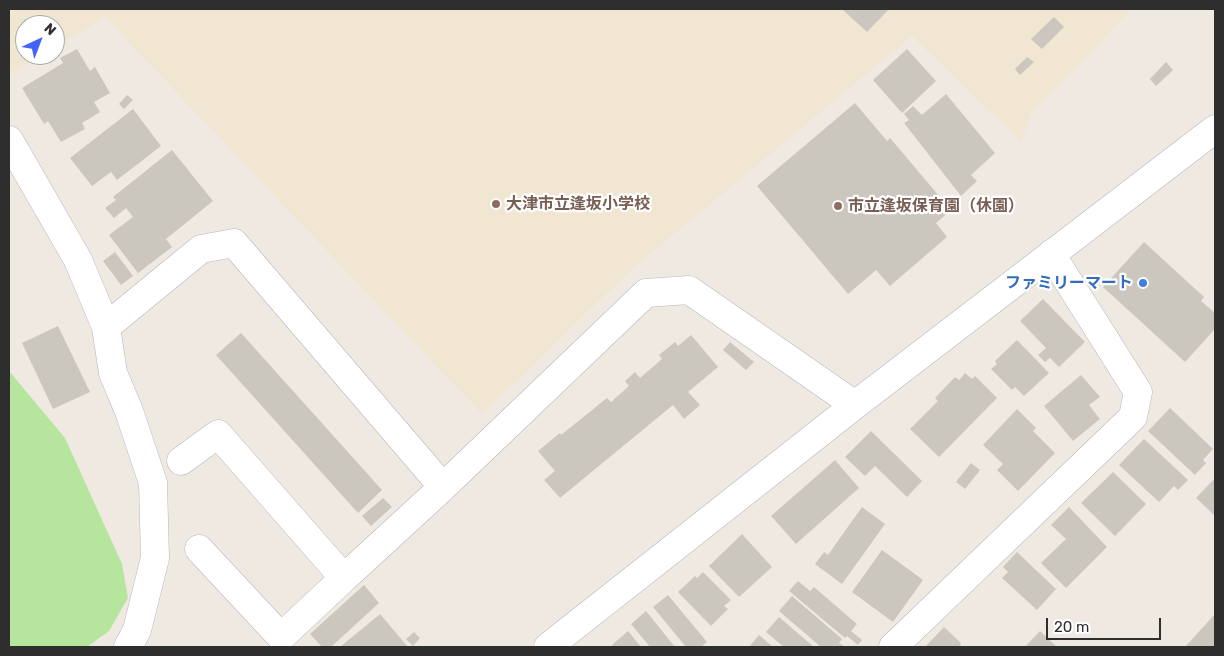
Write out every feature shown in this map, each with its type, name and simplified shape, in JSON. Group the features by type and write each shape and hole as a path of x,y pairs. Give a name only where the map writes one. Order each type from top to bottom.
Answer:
{"street":[{"path":"548,647 855,405 1215,129"},
{"path":"9,140 78,260 106,327 113,373 153,483 155,558 137,630 128,647"},
{"path":"106,327 201,250 234,243 442,487"},
{"path":"893,647 1133,417 1138,392 1052,254"},
{"path":"200,549 281,637 646,293 689,290 855,405"},
{"path":"181,461 218,434 344,578"}],"shaded area":[{"name":"大津市立逢坂小学校","path":"9,9 1132,9 1032,113 1021,141 912,36 634,267 482,414 105,17 65,41 65,15 15,15 15,65 26,65 9,75"}],"green space":[{"path":"9,371 65,438 122,564 128,598 109,631 87,647 9,647"}],"building":[{"path":"842,9 889,9 867,32"},
{"path":"1054,17 1064,27 1042,49 1031,39"},
{"path":"77,49 90,71 95,67 110,93 94,102 100,112 82,123 85,129 61,142 48,121 44,124 22,88 60,65 65,65 65,55"},
{"path":"907,49 936,81 902,113 873,80"},
{"path":"1027,57 1034,62 1020,75 1015,69"},
{"path":"1166,62 1173,70 1156,86 1150,79"},
{"path":"946,94 995,153 971,175 977,181 961,196 904,123 909,120 904,114 913,106 922,115"},
{"path":"127,95 133,100 124,109 119,104"},
{"path":"855,103 887,141 890,138 951,210 936,223 947,237 890,286 876,270 848,294 757,186"},
{"path":"133,109 161,146 117,180 111,172 92,186 70,158"},
{"path":"172,150 213,201 166,239 172,247 138,273 109,235 133,217 126,208 114,218 105,208 116,200 113,197"},
{"path":"1144,242 1204,297 1201,301 1215,313 1215,329 1185,362 1103,287"},
{"path":"115,252 133,276 121,285 103,261"},
{"path":"1043,299 1085,342 1059,367 1050,358 1045,362 1038,355 1046,348 1020,321"},
{"path":"58,326 90,392 53,409 22,343"},
{"path":"241,333 382,490 358,513 216,355"},
{"path":"691,335 718,367 688,392 700,405 684,419 673,405 560,498 544,480 555,471 538,451 607,398 611,402 629,386 625,381 635,372 640,378 662,359 659,355 675,342 678,346"},
{"path":"1017,340 1049,373 1024,396 1015,387 1012,390 991,369 997,364 995,361"},
{"path":"730,342 754,362 746,370 723,350"},
{"path":"965,373 972,379 975,376 997,398 939,457 910,429 938,401 935,398 955,377 959,380"},
{"path":"1081,375 1100,397 1089,405 1100,419 1073,441 1044,406"},
{"path":"1170,408 1213,449 1203,460 1206,463 1195,475 1148,431"},
{"path":"1017,409 1036,428 1033,431 1055,453 1018,491 997,470 1003,464 983,445"},
{"path":"871,431 922,481 907,497 875,466 865,476 845,457"},
{"path":"1144,439 1188,480 1178,490 1174,486 1159,502 1119,465"},
{"path":"835,460 859,488 796,544 771,516"},
{"path":"971,463 980,470 965,489 956,482"},
{"path":"1113,472 1146,504 1115,536 1081,503"},
{"path":"1215,478 1215,516 1196,498"},
{"path":"383,498 392,507 371,526 362,516"},
{"path":"862,507 885,524 842,584 815,564 824,552 828,555"},
{"path":"1069,507 1107,547 1066,588 1041,563 1066,539 1051,525"},
{"path":"742,534 772,567 739,597 709,566"},
{"path":"882,550 923,580 893,622 852,592"},
{"path":"1017,552 1056,589 1037,610 1002,578 1008,572 1003,567"},
{"path":"703,572 731,600 724,606 728,609 711,626 678,592 695,576 697,578"},
{"path":"798,581 810,591 814,587 857,624 851,631 862,640 858,645 847,636 845,638 789,591"},
{"path":"364,585 379,603 331,647 322,647 310,634"},
{"path":"668,595 707,642 701,647 686,647 653,607"},
{"path":"792,596 842,639 839,643 845,647 821,647 779,611"},
{"path":"646,611 675,647 650,647 631,624"},
{"path":"380,614 408,647 340,647"},
{"path":"1215,614 1215,647 1185,647"},
{"path":"779,617 814,647 784,647 766,632"},
{"path":"944,627 961,643 962,647 925,647"},
{"path":"628,631 641,647 614,647 612,645"},
{"path":"1040,631 1057,647 1025,647"},
{"path":"414,632 420,638 413,646 406,639"},
{"path":"759,635 773,647 749,647"}],"place":[{"name":"大津市立逢坂小学校","path":"496,204"},
{"name":"市立逢坂保育園（休園）","path":"838,206"},
{"name":"ファミリーマート","path":"1143,283"}]}
